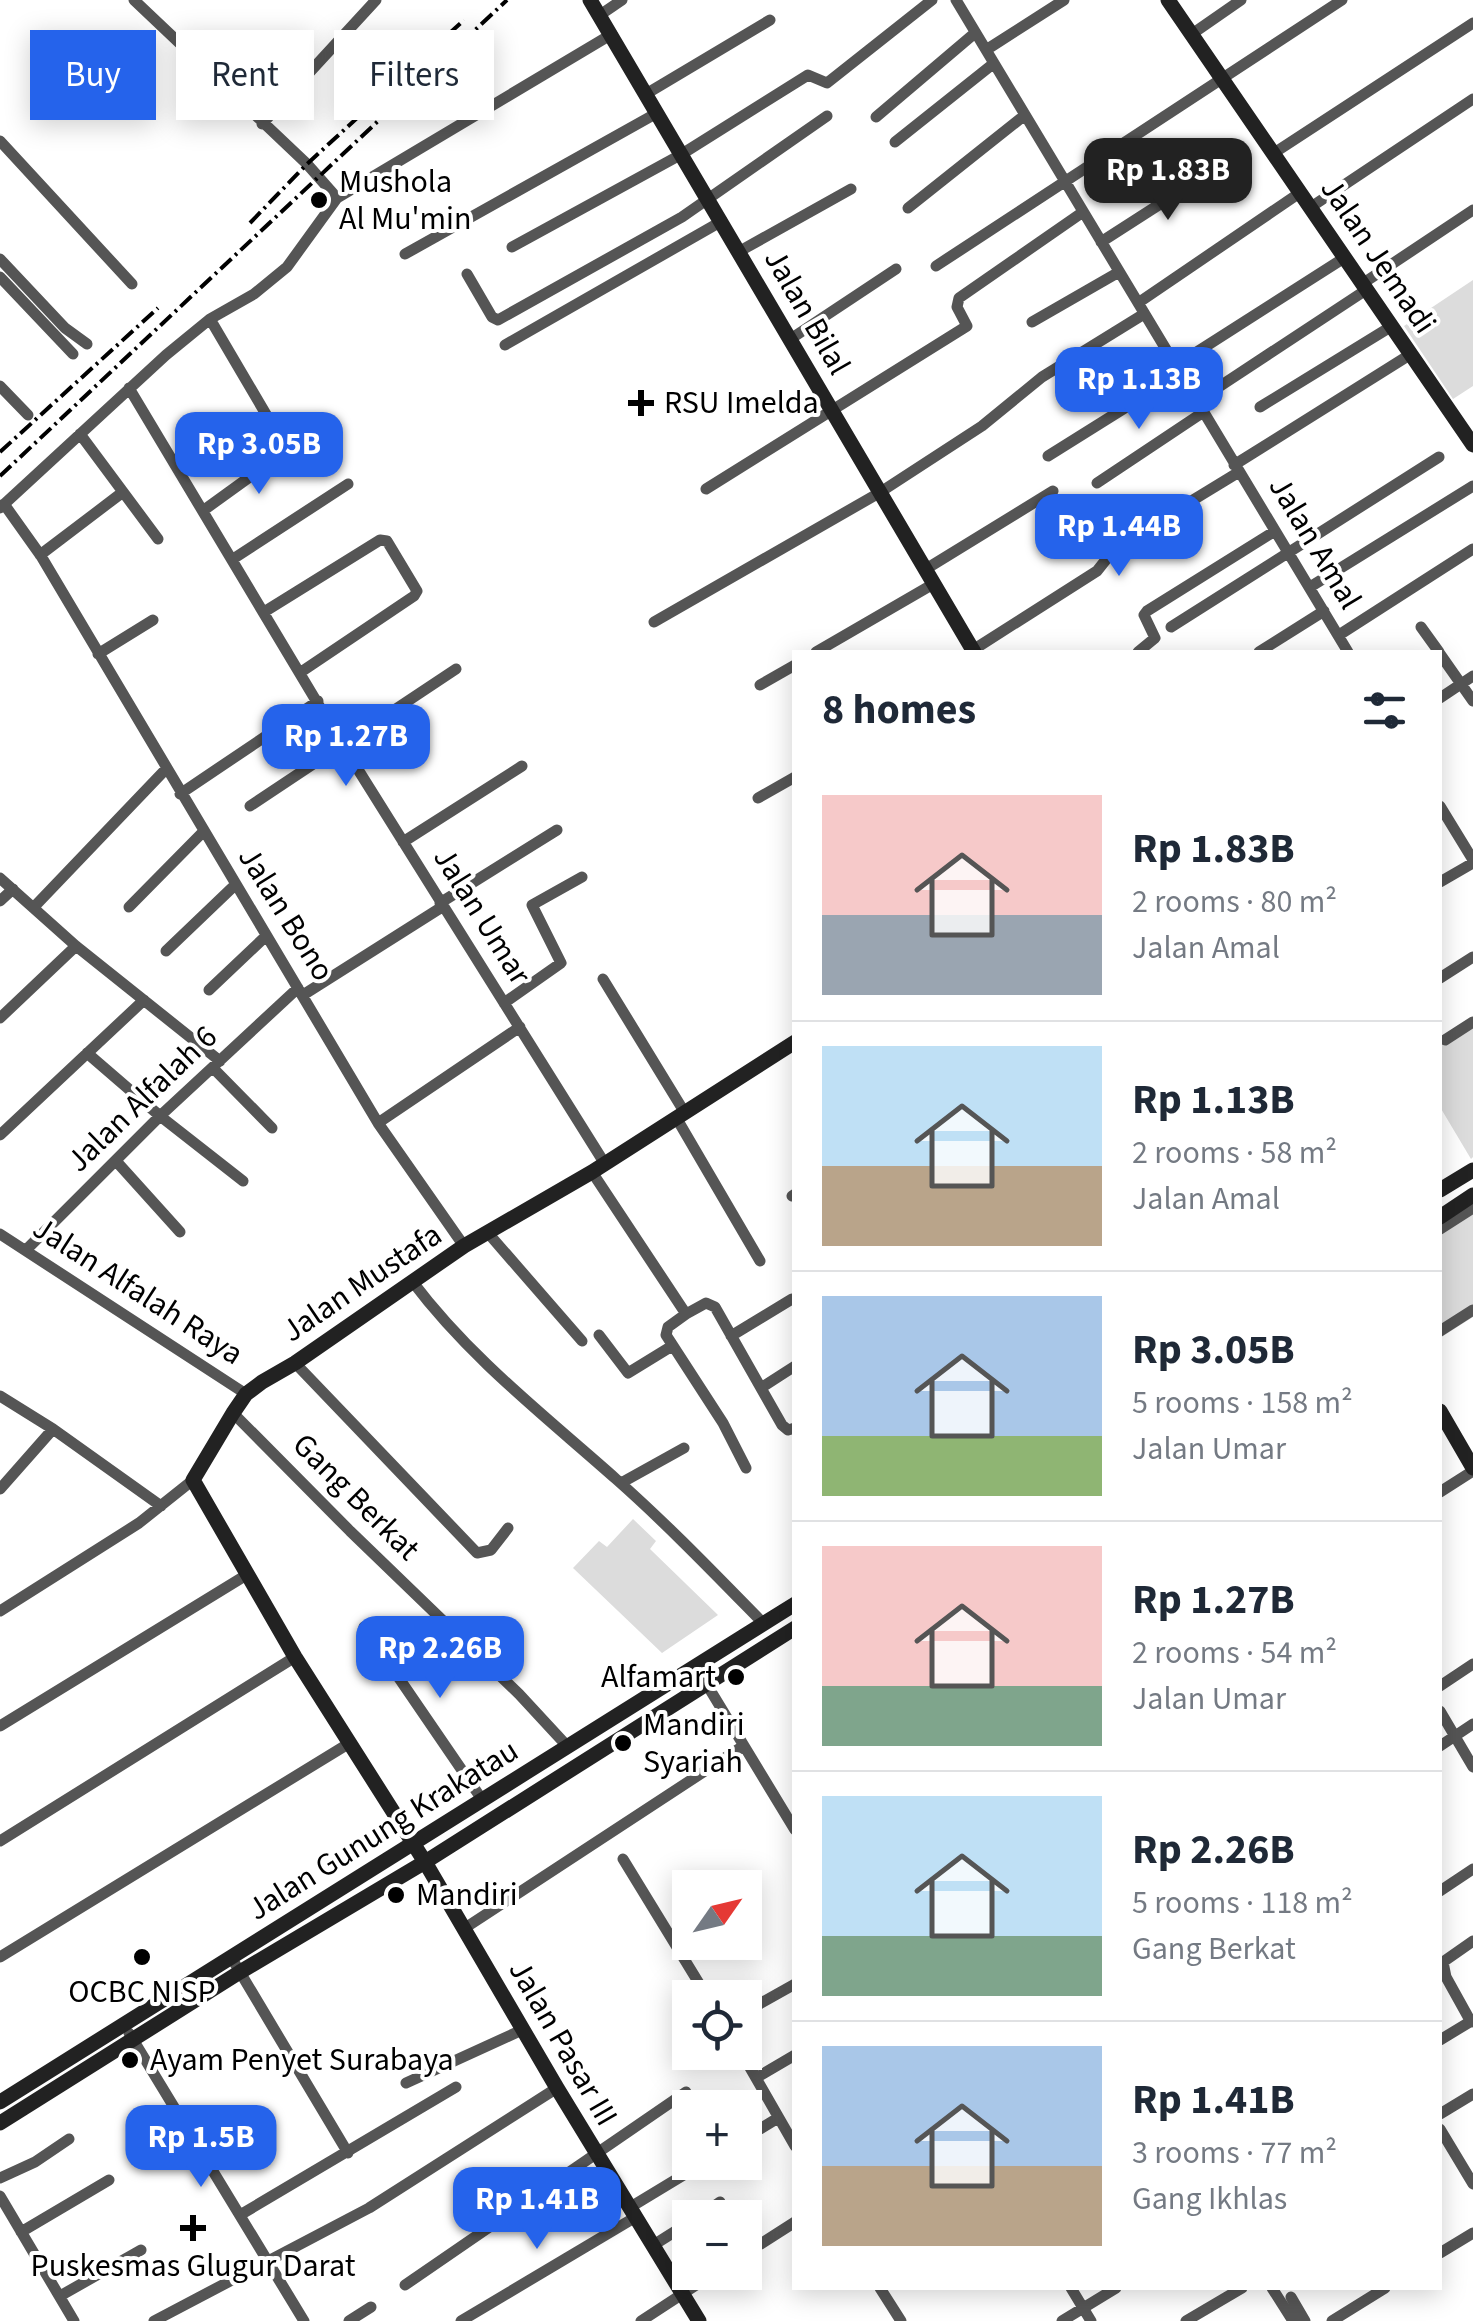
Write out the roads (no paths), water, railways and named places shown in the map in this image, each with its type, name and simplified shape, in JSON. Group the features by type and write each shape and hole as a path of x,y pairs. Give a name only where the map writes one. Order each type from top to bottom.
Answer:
{"main road":[{"name":"Jalan Jemadi","path":"1168,0 1473,444"},
{"name":"Jalan Bilal","path":"595,7 972,650"},
{"name":"Jalan Mustafa","path":"193,1480 246,1394 464,1246 792,1049"},
{"path":"1442,1189 1473,1170"},
{"path":"1442,1216 1473,1196"},
{"path":"1442,1415 1473,1470"},
{"name":"Jalan Pasar III","path":"193,1480 295,1657 425,1862 698,2321"},
{"name":"Jalan Gunung Krakatau","path":"0,2123 128,2032 236,1964 412,1843 792,1606"},
{"name":"Jalan Gunung Krakatau","path":"236,1964 425,1862 792,1630"},
{"name":"Jalan Gunung Krakatau","path":"0,2102 128,2032"}],"street":[{"path":"134,0 307,164 337,198"},
{"path":"595,7 622,0"},
{"path":"512,248 682,154 808,74 827,83 932,0"},
{"name":"Jalan Amal","path":"956,0 1347,650"},
{"path":"986,50 1064,0"},
{"path":"1192,34 1242,0"},
{"path":"936,266 1342,0"},
{"path":"262,124 370,2"},
{"path":"646,94 770,20"},
{"path":"1274,153 1473,23"},
{"path":"876,117 976,33"},
{"path":"2,506 128,388 210,320 254,294 287,267 337,198 612,34"},
{"path":"895,142 993,64"},
{"path":"1311,206 1473,99"},
{"path":"405,254 657,112"},
{"path":"908,208 1024,115"},
{"path":"468,274 492,317 498,320 661,230 827,116"},
{"path":"0,141 132,284"},
{"path":"1101,242 1213,170"},
{"path":"740,252 851,189"},
{"path":"654,622 880,493 949,449 1042,377 1300,192"},
{"path":"1097,482 1473,210"},
{"path":"706,489 967,326 957,306 958,298 1084,212"},
{"path":"506,345 722,222"},
{"path":"1048,456 1344,258"},
{"path":"0,259 65,328 88,344"},
{"path":"792,338 896,269"},
{"path":"1032,322 1120,272"},
{"path":"0,276 73,354"},
{"path":"204,510 286,450 210,320"},
{"path":"1260,407 1392,326"},
{"path":"976,650 1097,571 1116,547 1411,354"},
{"path":"0,386 28,415"},
{"name":"Jalan Umar","path":"128,388 342,744 520,1027 598,1168 686,1314"},
{"path":"80,434 158,539"},
{"path":"1171,627 1439,457"},
{"path":"233,559 348,484"},
{"path":"1310,587 1473,486"},
{"path":"819,650 1053,490"},
{"path":"40,555 123,492"},
{"name":"Jalan Bono","path":"2,506 40,555 378,1124 464,1246"},
{"path":"1142,650 1155,638 1144,615 1147,611 1275,531"},
{"path":"264,612 380,540 387,541 397,554 417,590 414,596 301,672"},
{"path":"1339,636 1473,549"},
{"path":"1262,650 1324,612"},
{"path":"98,654 153,620"},
{"path":"1421,626 1438,650"},
{"path":"1442,656 1473,702"},
{"path":"760,685 792,666"},
{"path":"250,806 456,670"},
{"path":"1442,697 1473,676"},
{"path":"180,794 318,701"},
{"path":"403,842 522,766"},
{"path":"34,907 166,769"},
{"path":"758,798 792,779"},
{"path":"1442,809 1473,862 1442,881"},
{"name":"Jalan Alfalah 6","path":"26,1250 160,1116 301,992 556,830"},
{"path":"129,906 203,832"},
{"path":"504,1003 561,963 532,905 582,877"},
{"path":"0,878 217,1064 272,1128"},
{"path":"166,951 235,884"},
{"path":"0,901 12,889"},
{"path":"209,990 266,936"},
{"path":"0,1018 76,946"},
{"path":"1442,977 1473,957"},
{"path":"604,979 760,1261"},
{"path":"0,1134 144,1000"},
{"path":"1444,1040 1473,1022"},
{"path":"378,1124 520,1027"},
{"path":"87,1053 243,1181"},
{"path":"116,1161 180,1232"},
{"path":"1442,1228 1473,1208"},
{"path":"488,1232 582,1341"},
{"name":"Jalan Alfalah Raya","path":"0,1234 246,1394"},
{"path":"412,1281 474,1354 672,1529 764,1624"},
{"path":"732,1336 792,1299"},
{"path":"746,1468 666,1330 710,1302 784,1428 792,1429"},
{"path":"1442,1330 1473,1310"},
{"path":"599,1334 628,1373 672,1346"},
{"path":"295,1363 477,1553 491,1550 508,1528"},
{"path":"761,1388 792,1368"},
{"path":"0,1396 161,1506"},
{"name":"Gang Berkat","path":"233,1413 568,1747"},
{"path":"0,1490 53,1429"},
{"path":"621,1484 684,1448"},
{"path":"1442,1491 1473,1470"},
{"name":"Jalan Mustafa","path":"0,1611 161,1506 193,1480"},
{"path":"0,1726 248,1574"},
{"path":"364,1626 481,1798"},
{"path":"0,1842 295,1657"},
{"path":"1442,1685 1473,1664"},
{"path":"695,1665 792,1825"},
{"path":"1442,1714 1473,1767"},
{"path":"1442,1745 1473,1724"},
{"path":"0,1956 348,1744"},
{"path":"464,1928 743,1746"},
{"path":"623,1859 697,1980"},
{"path":"1442,1889 1473,1869"},
{"path":"1442,2039 1472,2021 1446,1976 1443,1962 1473,1942"},
{"path":"236,1964 348,2153"},
{"path":"762,2002 792,1986"},
{"path":"406,2083 522,2030"},
{"path":"128,2032 304,2321"},
{"path":"758,2077 792,2057"},
{"path":"754,2070 792,2141"},
{"path":"240,2215 456,2087"},
{"path":"154,2321 369,2208 557,2088"},
{"path":"1442,2113 1473,2094"},
{"path":"405,2285 672,2102"},
{"path":"762,2128 778,2118"},
{"path":"1442,2132 1473,2184"},
{"path":"0,2178 69,2140"},
{"path":"21,2232 108,2180"},
{"path":"461,2321 679,2180"},
{"path":"0,2196 74,2321"},
{"path":"762,2243 792,2224"},
{"path":"1442,2252 1473,2232"},
{"path":"652,2246 672,2233"},
{"path":"60,2296 141,2250"},
{"path":"641,2321 688,2290"},
{"path":"881,2290 901,2321"},
{"path":"1072,2290 1091,2321"},
{"path":"1062,2321 1113,2290"},
{"path":"1186,2321 1239,2290"},
{"path":"1273,2290 1292,2321"},
{"path":"1332,2321 1382,2290"},
{"path":"1291,2298 1305,2321"},
{"path":"349,2321 371,2307"}],"railway":[{"path":"0,476 507,0"},
{"path":"250,223 307,164 464,20"},
{"path":"0,452 158,308"}],"place":[{"name":"Mushola Al Mu'min","path":"319,200"},
{"name":"RSU Imelda","path":"641,403"},
{"name":"Alfamart","path":"736,1677"},
{"name":"Mandiri Syariah","path":"623,1743"},
{"name":"Mandiri","path":"396,1895"},
{"name":"OCBC NISP","path":"142,1957"},
{"name":"Ayam Penyet Surabaya","path":"130,2060"},
{"name":"Puskesmas Glugur Darat","path":"193,2228"}]}
